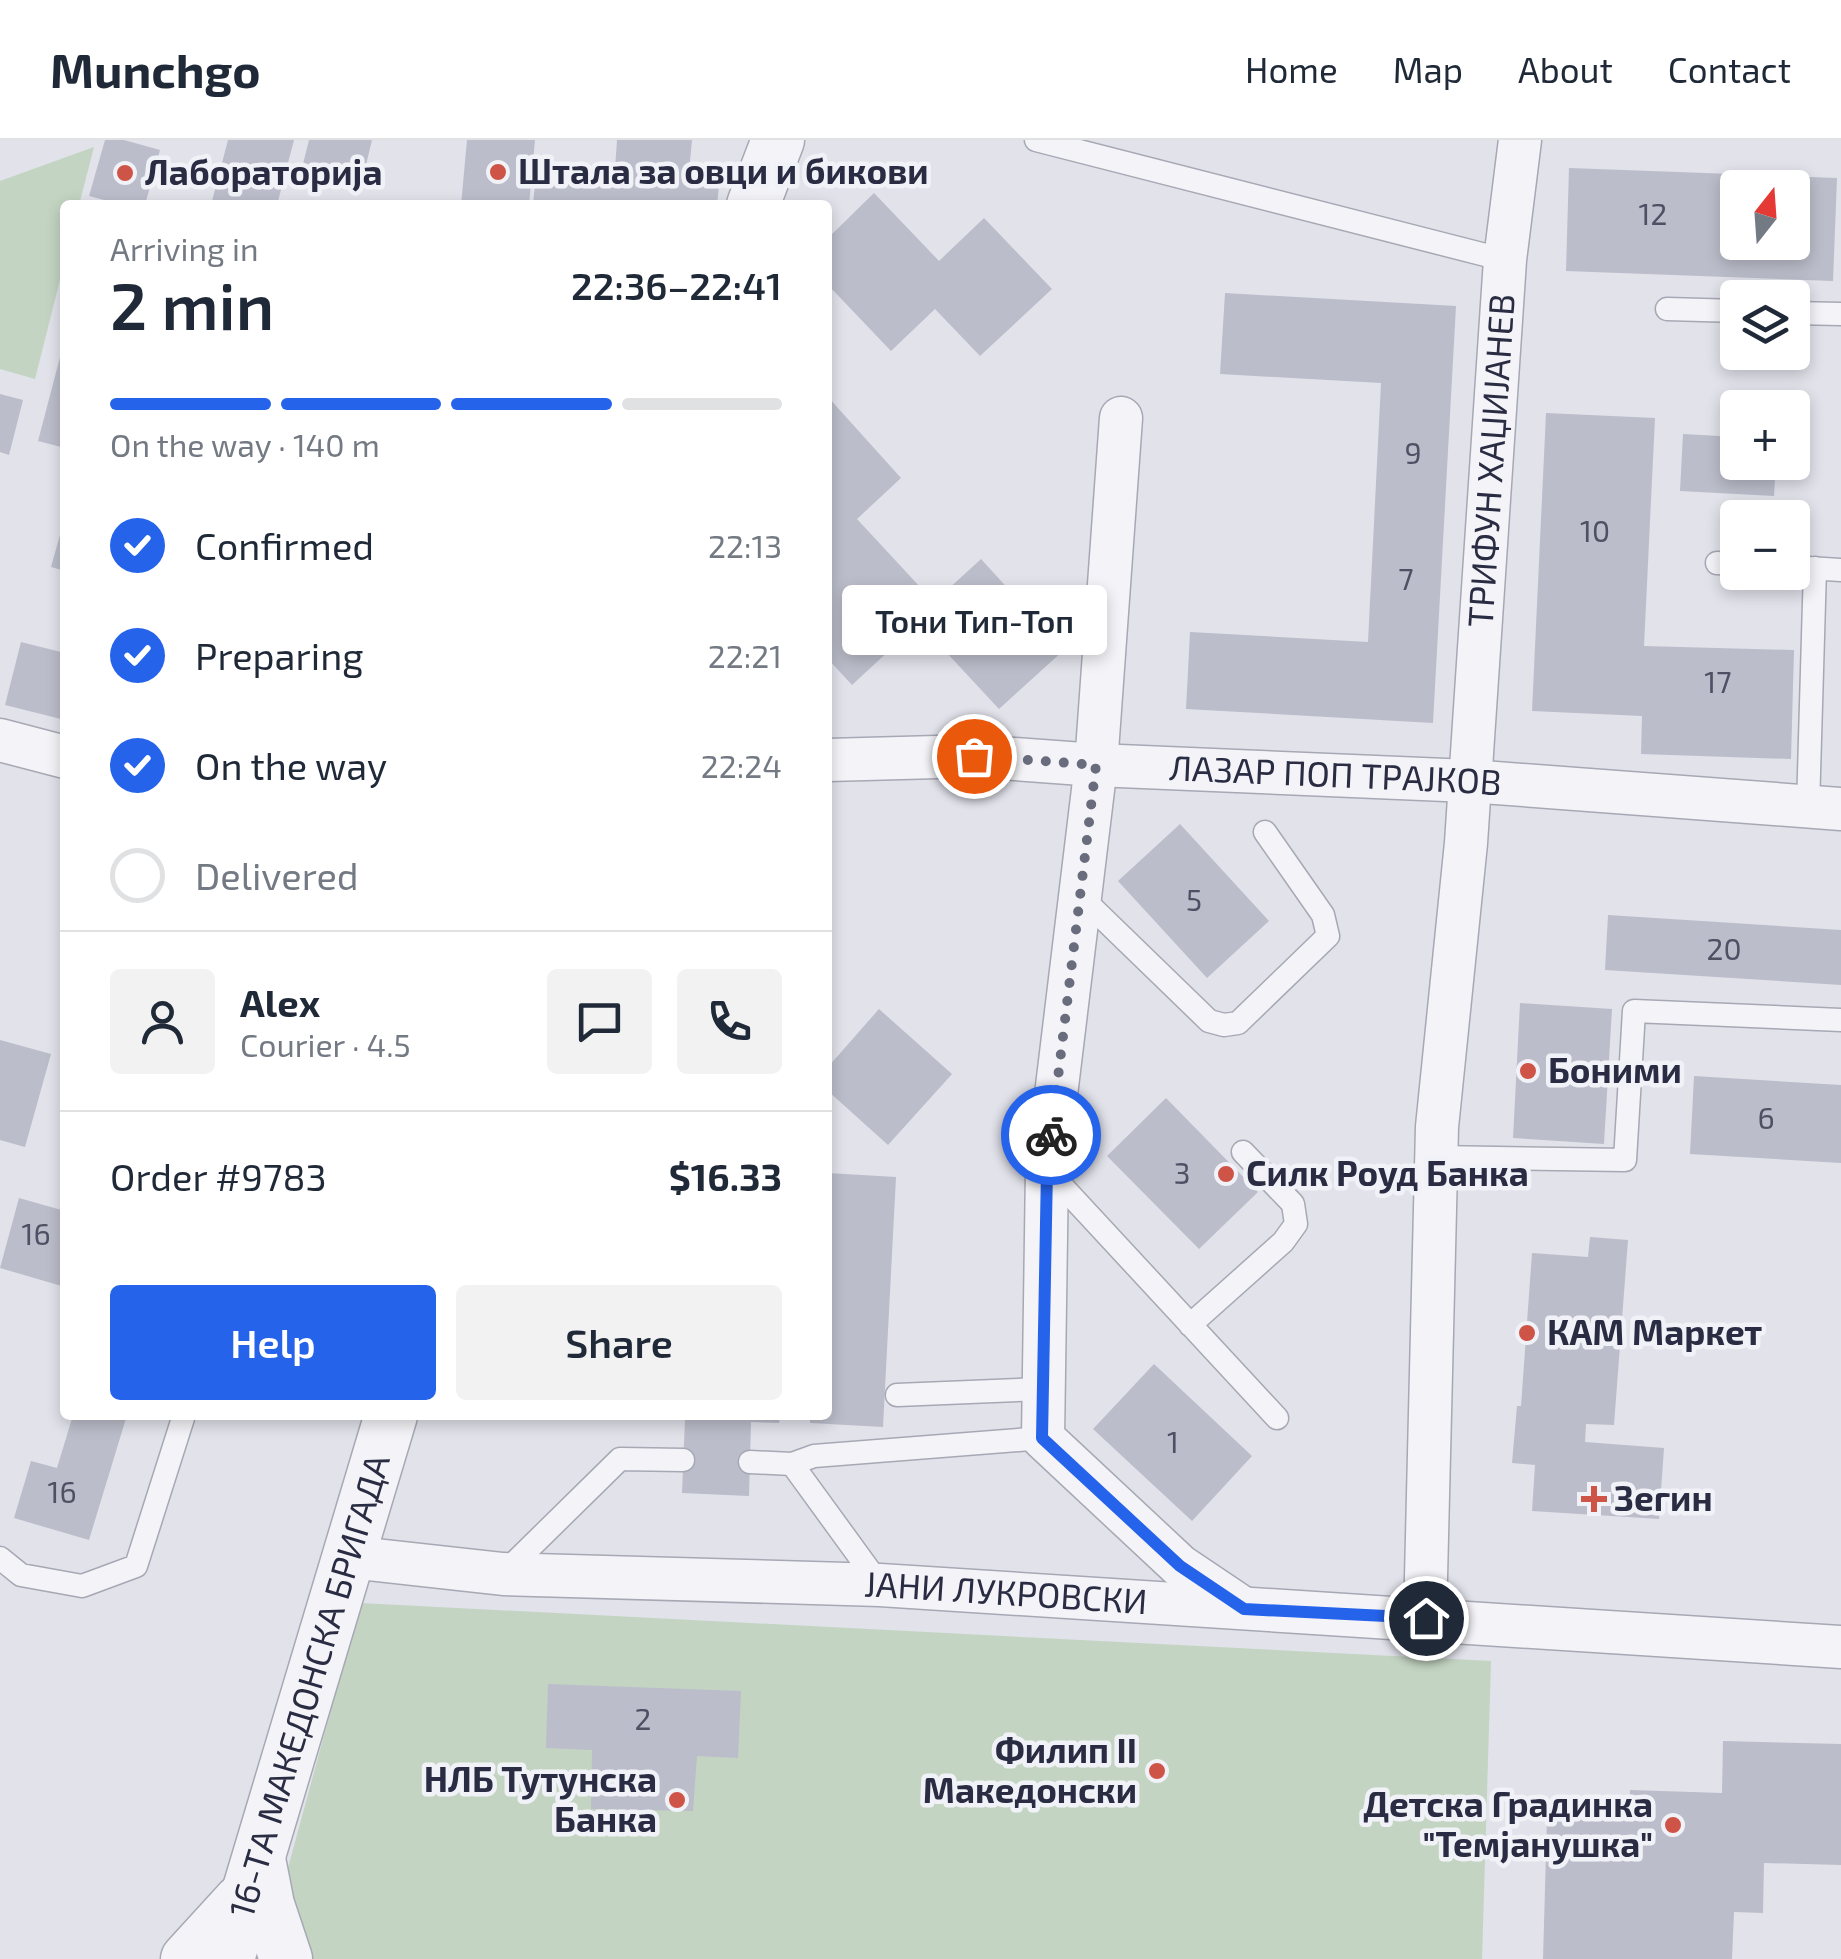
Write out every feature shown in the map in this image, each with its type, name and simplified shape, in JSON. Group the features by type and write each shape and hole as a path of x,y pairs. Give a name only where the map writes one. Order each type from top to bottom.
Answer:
{"street":[{"path":"755,200 778,140"},
{"name":"ТРИФУН ХАЏИЈАНЕВ","path":"1426,1618 1436,1156 1469,781 1505,260 1520,140"},
{"path":"1121,418 1096,765 1047,1169 1042,1438 1180,1566 1244,1609"},
{"path":"0,740 60,755"},
{"name":"ЛАЗАР ПОП ТРАЈКОВ","path":"832,760 974,756 1469,781 1824,808"},
{"name":"16-ТА МАКЕДОНСКА БРИГАДА","path":"228,1959 390,1420"},
{"name":"ЈАНИ ЛУКРОВСКИ","path":"349,1556 503,1574 880,1585 1841,1647"},
{"path":"187,1959 252,1875 268,1905 286,1959"}],"lane":[{"path":"1036,140 1505,260"},
{"path":"1668,309 1720,311"},
{"path":"1810,313 1841,314"},
{"path":"1810,568 1841,570"},
{"path":"1806,590 1824,808"},
{"path":"1079,895 1209,1021 1238,1023 1328,936 1323,914 1264,832"},
{"path":"1436,1156 1626,1160 1634,1012 1841,1020"},
{"path":"1190,1325 1283,1242 1296,1224 1293,1204 1243,1152"},
{"path":"1047,1169 1277,1418"},
{"path":"897,1394 1042,1389"},
{"path":"0,1558 10,1575 82,1586 136,1566 182,1420"},
{"path":"750,1462 792,1464 814,1456 1042,1438"},
{"path":"503,1574 620,1458 684,1460"},
{"path":"792,1464 880,1585"}],"green space":[{"path":"94,147 80,200 60,200 60,280 35,379 0,369 0,181"},
{"path":"360,1603 1491,1661 1482,1959 306,1959 285,1879"}],"building":[{"name":"Лабораторија","path":"105,140 124,140 160,150 146,200 89,196"},
{"path":"228,140 294,140 278,200 212,200"},
{"path":"309,140 372,140 360,190 300,176"},
{"name":"Штала за овци и бикови","path":"467,140 535,140 529,200 461,200"},
{"path":"617,140 692,140 688,183 719,186 718,200 533,200 537,162 615,169"},
{"path":"1569,168 1720,174 1720,260 1810,260 1810,177 1837,178 1833,281 1566,271"},
{"path":"874,193 939,261 984,218 1052,289 980,356 935,309 891,351 832,289 832,234"},
{"path":"1225,293 1456,306 1433,723 1186,709 1190,632 1368,642 1381,383 1220,374"},
{"path":"60,357 60,447 38,441"},
{"path":"0,394 23,400 9,455 0,452"},
{"path":"832,401 901,478 857,519 934,602 981,559 1064,650 999,709 919,623 852,685 832,663"},
{"path":"1546,413 1655,418 1644,646 1794,650 1791,759 1641,754 1642,716 1532,711"},
{"path":"1683,434 1720,436 1720,480 1775,480 1774,496 1680,491"},
{"path":"60,535 60,570 51,567"},
{"path":"21,642 60,652 60,719 5,705"},
{"path":"1180,824 1269,921 1207,978 1118,881"},
{"path":"1608,915 1841,930 1841,985 1605,970"},
{"path":"1520,1003 1612,1009 1604,1144 1513,1138"},
{"path":"879,1009 952,1074 888,1145 832,1095 832,1062"},
{"path":"0,1040 51,1054 25,1147 0,1140"},
{"path":"1694,1076 1841,1085 1841,1163 1690,1154"},
{"path":"1166,1098 1258,1192 1199,1249 1107,1156"},
{"path":"832,1173 896,1177 883,1427 810,1423 832,1420"},
{"path":"19,1198 60,1210 60,1286 0,1268"},
{"path":"1590,1237 1628,1240 1614,1425 1586,1424 1585,1442 1664,1448 1659,1519 1532,1511 1535,1465 1512,1463 1517,1406 1521,1406 1532,1253 1588,1257"},
{"path":"1154,1364 1252,1456 1192,1521 1093,1429"},
{"path":"71,1420 125,1420 89,1540 14,1518 31,1461 57,1468"},
{"path":"685,1420 779,1420 751,1422 749,1496 682,1493"},
{"path":"548,1684 741,1691 738,1758 697,1756 693,1811 591,1809 592,1750 546,1748"},
{"path":"1723,1741 1841,1744 1841,1865 1764,1863 1763,1913 1734,1912 1732,1959 1543,1959 1547,1818 1629,1820 1630,1790 1722,1793"}],"way so far":[{"path":"974,756 1096,765 1051,1135"}],"place":[{"name":"Штала за овци и бикови","path":"498,172"},
{"name":"Лабораторија","path":"125,173"},
{"name":"Тони Тип-Топ","path":"974,756"},
{"name":"Боними","path":"1528,1071"},
{"name":"Силк Роуд Банка","path":"1226,1174"},
{"name":"КАМ Маркет","path":"1527,1333"},
{"name":"Зегин","path":"1594,1499"},
{"name":"Филип II Македонски","path":"1157,1771"},
{"name":"НЛБ Тутунска Банка","path":"677,1800"},
{"name":"Детска Градинка \"Темјанушка\"","path":"1673,1825"}],"route":[{"path":"1051,1135 1042,1438 1180,1566 1244,1609 1426,1618"}]}
